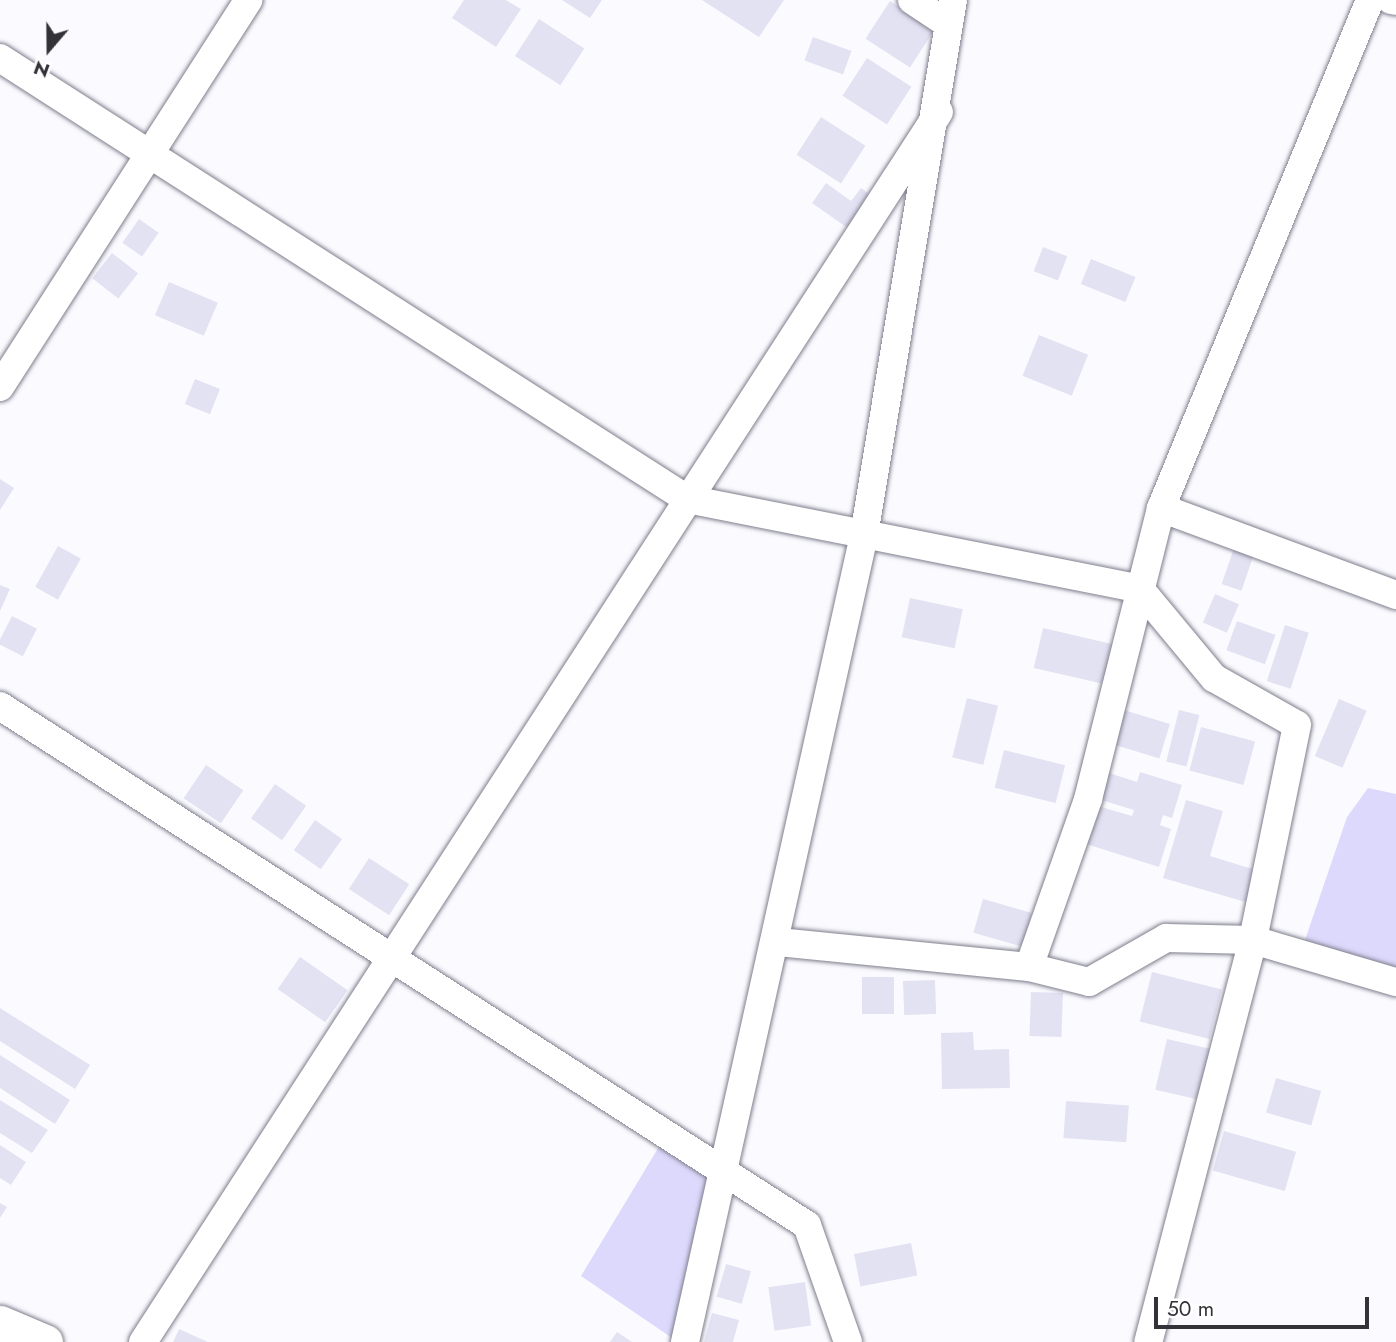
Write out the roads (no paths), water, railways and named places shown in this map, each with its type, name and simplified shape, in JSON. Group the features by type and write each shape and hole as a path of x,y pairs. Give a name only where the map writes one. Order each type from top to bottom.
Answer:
{"street":[{"path":"0,387 248,0"},
{"path":"685,1342 778,942 864,535 939,112 951,12 912,0"},
{"path":"1029,967 1088,799 1161,508 1370,0"},
{"path":"1391,0 1396,1"},
{"path":"0,58 687,499 1140,589 1214,678 1297,724 1253,940 1148,1342"},
{"path":"143,1342 939,112"},
{"path":"1161,508 1396,595"},
{"path":"0,706 390,962 725,1176 807,1225 848,1342"},
{"path":"778,942 1029,967 1089,982 1167,939 1253,940 1396,982"},
{"path":"0,1323 45,1342"}]}
